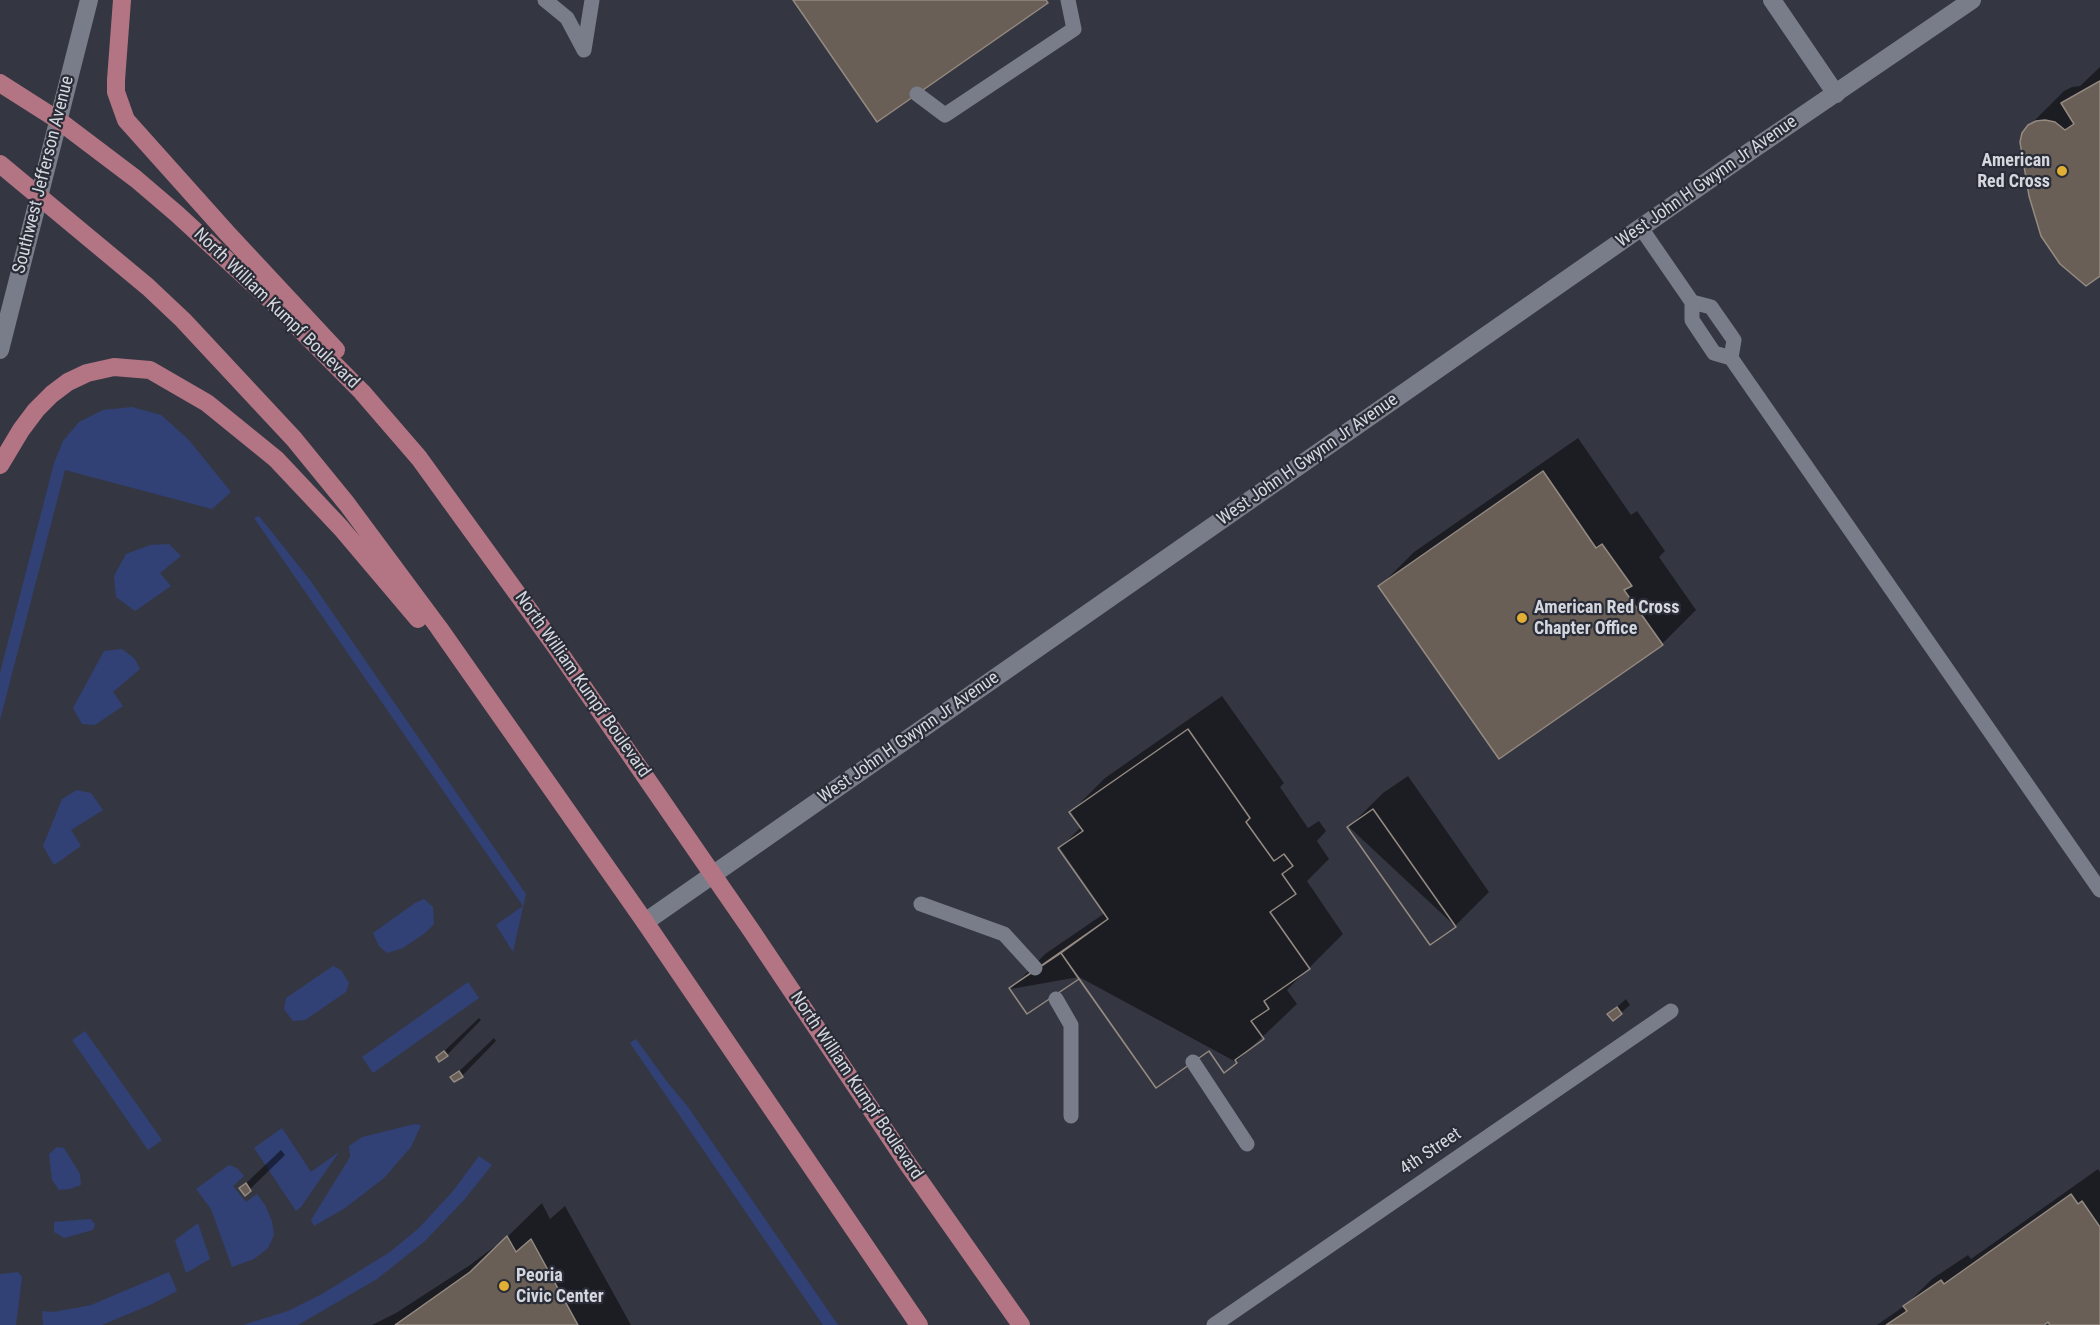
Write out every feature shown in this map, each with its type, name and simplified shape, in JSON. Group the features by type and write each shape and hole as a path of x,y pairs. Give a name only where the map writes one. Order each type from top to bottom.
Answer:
{"main road":[{"path":"122,0 116,92 126,120 221,227 365,381 426,456 511,583"},
{"name":"North William Kumpf Boulevard","path":"0,83 58,120 146,187 279,308 362,392 411,448 511,583 905,1160 1021,1325"},
{"path":"0,165 148,287 183,320 294,439 347,504 440,628 524,748 920,1325"},
{"path":"0,465 12,443 36,410 68,382 87,373 121,367 150,370 163,376 207,403 255,441 293,476 380,573 524,748"}],"street":[{"name":"Southwest Jefferson Avenue","path":"0,350 89,0"},
{"path":"1772,0 1836,94"},
{"name":"West John H Gwynn Jr Avenue","path":"645,922 1972,0"}],"lane":[{"path":"544,0 567,18 584,50 592,0"},
{"path":"917,94 945,115 1074,29 1068,0"},
{"path":"1641,228 1692,302 1692,320 1714,353 1731,358 2100,890"},
{"path":"1692,302 1711,307 1734,340 1731,358"},
{"path":"921,904 1004,934 1035,968"},
{"path":"1056,999 1071,1024 1071,1116"},
{"name":"4th Street","path":"1214,1325 1671,1011"},
{"path":"1193,1062 1247,1144"}],"shaded area":[{"path":"132,407 161,415 189,440 231,492 212,509 65,470 0,720 0,673 54,463 63,441 79,422 103,410"},
{"path":"259,516 310,580 526,894 513,952 496,925 523,906 254,518"},
{"path":"169,544 181,556 160,573 171,586 135,611 116,597 114,576 126,554 150,545"},
{"path":"122,649 135,659 140,669 113,692 123,706 95,725 82,724 73,708 104,651"},
{"path":"77,790 91,793 103,810 71,830 81,846 54,865 43,846 62,799"},
{"path":"424,899 433,907 434,924 403,948 387,953 379,946 373,933"},
{"path":"333,966 341,970 349,983 346,992 305,1020 293,1021 284,1009 286,998"},
{"path":"468,982 479,998 373,1073 362,1057"},
{"path":"85,1031 162,1140 148,1150 72,1040"},
{"path":"636,1039 688,1107 838,1325 823,1325 630,1043"},
{"path":"415,1124 421,1125 411,1147 384,1178 345,1208 314,1226 311,1220 350,1157 349,1146 362,1137"},
{"path":"282,1128 311,1172 339,1152 296,1211 254,1148"},
{"path":"57,1147 64,1148 80,1174 81,1185 59,1190 52,1180 49,1154"},
{"path":"479,1156 492,1165 464,1200 425,1241 377,1279 298,1325 243,1325 288,1311 322,1294 390,1252 419,1228 453,1191"},
{"path":"229,1165 237,1168 244,1176 233,1186 246,1202 257,1194 265,1205 272,1221 274,1235 268,1248 254,1259 232,1267 211,1209 196,1189"},
{"path":"90,1219 95,1224 93,1230 64,1238 54,1232 54,1222"},
{"path":"198,1223 210,1259 186,1273 175,1240"},
{"path":"18,1272 22,1277 16,1325 0,1325 0,1274"},
{"path":"169,1272 177,1291 152,1304 102,1325 43,1325 42,1311 54,1312 91,1305"}],"building":[{"path":"793,0 1046,0 1048,3 877,122"},
{"name":"American Red Cross","path":"2100,81 2100,276 2086,286 2060,264 2041,236 2029,196 2020,142 2022,133 2028,125 2036,121 2055,122 2065,130 2074,124 2061,103"},
{"name":"American Red Cross Chapter Office","path":"1543,471 1596,548 1602,544 1632,586 1624,590 1663,645 1499,759 1378,586"},
{"path":"1188,729 1250,818 1246,822 1274,861 1284,854 1293,866 1282,874 1296,894 1270,912 1310,969 1264,1001 1269,1009 1251,1021 1264,1039 1235,1060 1237,1063 1224,1073 1209,1051 1156,1088 1079,979 1027,1014 1009,988 1108,919 1058,848 1083,831 1069,812"},
{"path":"1188,729 1250,818 1246,822 1274,861 1284,854 1293,866 1282,874 1296,894 1270,912 1310,969 1264,1001 1269,1009 1251,1021 1264,1039 1235,1060 1237,1063 1224,1073 1209,1051 1156,1088 1061,953 1108,919 1058,848 1083,831 1069,812"},
{"path":"1373,809 1456,927 1430,945 1347,827"},
{"path":"1373,809 1456,927 1430,945 1347,827"},
{"path":"1061,953 1079,979 1027,1014 1009,988"},
{"path":"1617,1007 1622,1014 1613,1021 1607,1014"},
{"path":"444,1051 448,1056 439,1062 436,1057"},
{"path":"459,1071 463,1077 454,1082 450,1077"},
{"path":"246,1183 251,1191 245,1196 239,1188"},
{"path":"2071,1194 2078,1204 2082,1201 2100,1227 2100,1325 2050,1325 2048,1322 2044,1325 1886,1325 1907,1311 1903,1306 1941,1280 1944,1284"},
{"name":"Peoria Civic Center","path":"507,1236 516,1252 531,1239 578,1325 395,1325 470,1272"}],"place":[{"name":"American Red Cross","path":"2062,171"},
{"name":"American Red Cross Chapter Office","path":"1522,618"},
{"name":"Peoria Civic Center","path":"504,1286"}]}
